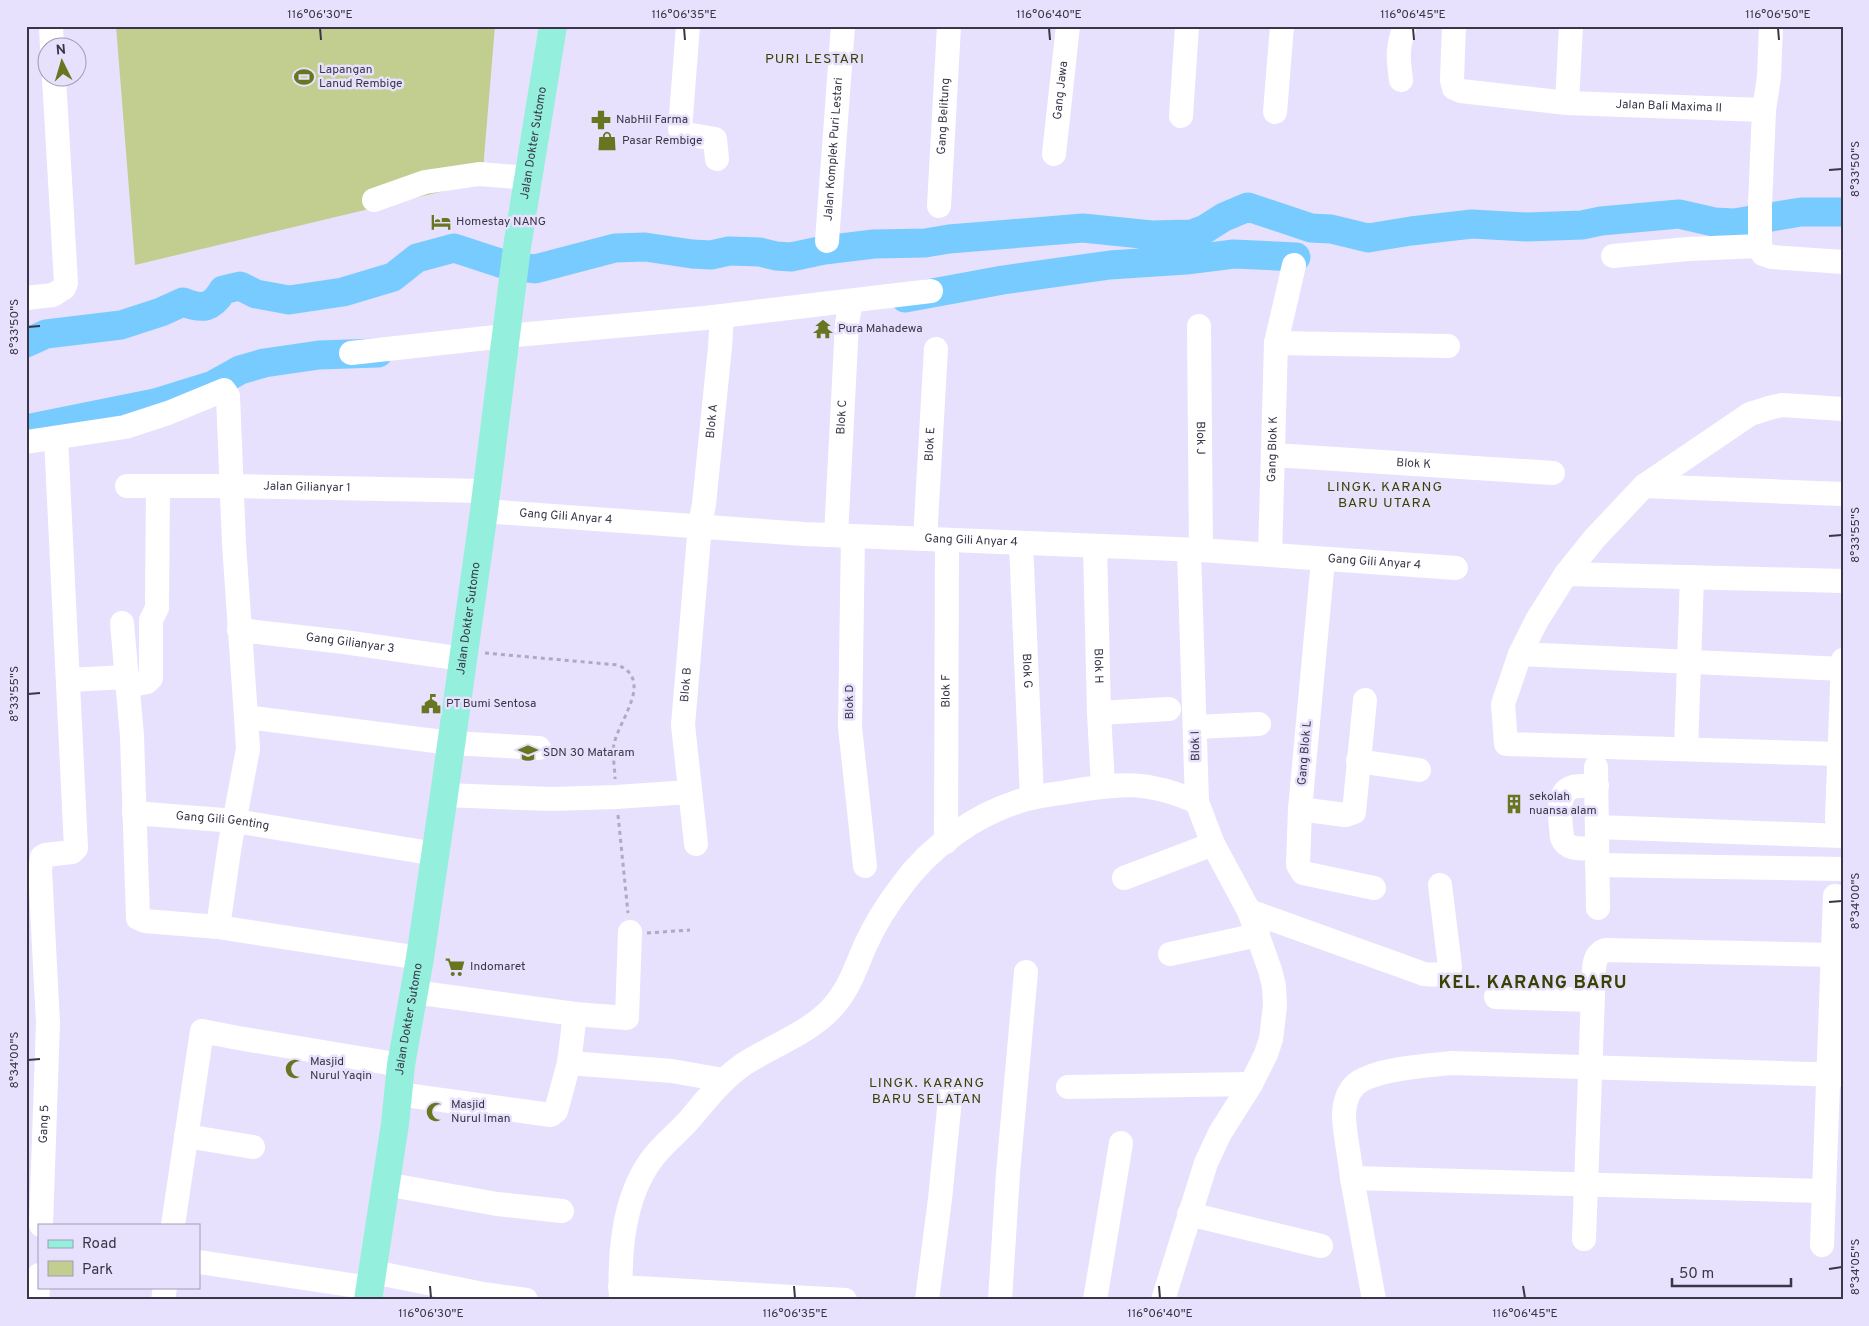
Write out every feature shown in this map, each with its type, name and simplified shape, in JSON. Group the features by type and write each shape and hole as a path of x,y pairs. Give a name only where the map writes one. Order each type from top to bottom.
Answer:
{"main road":[{"name":"Jalan Dokter Sutomo","path":"370,1287 402,1065 436,854 485,501 517,247 553,26"}],"street":[{"path":"688,26 680,128 686,134 715,139 717,159"},
{"name":"Jalan Komplek Puri Lestari","path":"827,241 843,26"},
{"name":"Gang Belitung","path":"939,206 949,26"},
{"name":"Gang Jawa","path":"1054,154 1068,26"},
{"path":"1181,116 1187,26"},
{"path":"1275,112 1282,26"},
{"path":"1401,80 1397,55 1399,41 1405,26"},
{"name":"Jalan Bali Maxima II","path":"1454,26 1452,80 1454,88 1462,91 1567,103 1764,110"},
{"path":"1567,103 1571,26"},
{"path":"1771,26 1769,77 1764,110 1760,226 1763,254 1772,257 1843,262"},
{"path":"26,298 53,295 64,288 66,283 55,88"},
{"path":"374,200 425,182 479,174 529,178"},
{"path":"1613,256 1688,249 1760,226"},
{"name":"Gang Blok K","path":"1270,556 1276,343 1294,266"},
{"path":"351,353 504,344 722,322 851,300 931,291"},
{"name":"Blok C","path":"844,536 847,324 851,300"},
{"name":"Blok A","path":"700,525 704,504 722,322"},
{"name":"Blok J","path":"1195,550 1198,326"},
{"path":"1276,343 1448,346"},
{"name":"Blok E","path":"936,349 936,540"},
{"path":"26,442 125,427 168,413 224,390 228,396 239,630 248,749 218,927"},
{"path":"1839,754 1506,744 1503,704 1520,654 1537,620 1566,574 1594,539 1644,486 1750,414 1782,406 1843,409"},
{"path":"56,438 68,680 147,682 151,678 151,620 157,608 158,486"},
{"name":"Blok K","path":"1274,455 1553,472"},
{"name":"Jalan Gilianyar 1","path":"127,486 232,486 485,501"},
{"path":"1644,486 1843,494"},
{"name":"Gang Gili Anyar 4","path":"485,501 765,531 844,536 1195,550 1456,568"},
{"name":"Blok B","path":"696,844 683,725 700,525"},
{"name":"Blok D","path":"844,536 850,727 865,866"},
{"name":"Blok F","path":"936,540 946,842"},
{"name":"Blok G","path":"1021,543 1032,798"},
{"name":"Blok H","path":"1095,546 1099,713 1103,786"},
{"name":"Blok I","path":"1163,1300 1206,1163 1220,1133 1251,1084 1266,1054 1271,1039 1275,1006 1272,978 1250,911 1213,844 1197,802 1195,550"},
{"name":"Gang Blok L","path":"1323,560 1300,809 1298,858 1300,870 1303,872 1374,888"},
{"path":"1566,574 1843,581"},
{"path":"1686,749 1692,577"},
{"path":"122,623 132,736 138,918 145,921 218,927 420,958"},
{"name":"Gang Gilianyar 3","path":"239,630 464,655"},
{"path":"1520,654 1843,669"},
{"path":"1598,908 1597,847 1596,776 1563,794 1561,800 1562,838 1564,843 1570,848 1597,847 1790,834 1840,828 1839,754 1843,660"},
{"name":"Gang 5","path":"41,1224 48,1023 40,870 42,857 45,855 72,852 76,848 68,680"},
{"path":"1300,809 1345,815 1354,812 1365,700"},
{"path":"1099,713 1169,709"},
{"path":"246,717 451,743 539,748"},
{"path":"1195,727 1259,724"},
{"path":"1358,761 1419,770"},
{"path":"845,1300 620,1293 623,1235 633,1198 648,1164 724,1080 742,1066 815,1022 829,1011 848,987 865,945 898,890 927,858 946,842 988,814 1032,798 1103,786 1128,784 1168,791 1197,802"},
{"path":"444,795 552,799 690,792"},
{"name":"Gang Gili Genting","path":"134,813 235,821 436,854"},
{"path":"1788,868 1790,834"},
{"path":"1124,878 1213,844"},
{"path":"1597,847 1788,868 1843,869"},
{"path":"1250,911 1424,974 1440,974 1446,972 1450,967 1440,884"},
{"path":"1822,1245 1823,1191 1835,1075 1833,954 1835,896"},
{"path":"414,992 575,1014 627,1018 630,932"},
{"path":"1170,954 1258,935"},
{"path":"1584,1239 1592,1000 1595,959 1600,952 1606,950 1833,954"},
{"path":"1000,1300 1008,1173 1026,972"},
{"path":"1496,998 1592,1000"},
{"path":"398,1094 551,1115 556,1111 569,1062 575,1014"},
{"path":"173,1224 202,1031 402,1065"},
{"path":"569,1062 672,1071 724,1080"},
{"path":"1374,1300 1352,1178 1344,1116 1345,1106 1351,1090 1368,1078 1426,1065 1452,1063 1835,1075"},
{"path":"1068,1087 1251,1084"},
{"path":"926,1300 940,1199 951,1089"},
{"path":"186,1136 253,1147"},
{"path":"1095,1300 1121,1143"},
{"path":"1352,1178 1823,1191"},
{"path":"385,1184 496,1204 562,1210"},
{"path":"1189,1214 1321,1246"},
{"path":"200,1262 370,1287 483,1294 526,1300"},
{"path":"37,1300 38,1288"}],"path":[{"path":"464,655 618,665 628,669 632,678 633,698 614,745 616,797 630,932 638,934 690,930"}],"green space":[{"path":"116,26 495,26 482,182 135,265"}],"waterway":[{"path":"26,343 46,334 121,325 161,312 183,302 196,306 206,306 215,301 223,290 240,286 256,294 289,300 343,292 393,277 417,258 454,248 506,265 535,269 615,248 645,247 711,255 729,251 760,252 791,257 824,250 874,244 925,243 949,239 1083,228 1151,235 1192,234 1248,207 1311,228 1331,229 1368,238 1472,224 1527,227 1582,225 1601,221 1679,214 1714,222 1734,223 1801,212 1843,212"},
{"path":"905,298 1003,280 1110,265 1186,260 1234,254 1296,257"},
{"path":"26,429 155,403 213,385 240,370 264,363 319,355 378,353"}],"place":[{"name":"Lapangan Lanud Rembige","path":"304,77"},
{"name":"NabHil Farma","path":"601,120"},
{"name":"Pasar Rembige","path":"607,141"},
{"name":"Homestay NANG","path":"441,222"},
{"name":"Pura Mahadewa","path":"823,329"},
{"name":"PT Bumi Sentosa","path":"431,704"},
{"name":"SDN 30 Mataram","path":"528,753"},
{"name":"sekolah nuansa alam","path":"1514,804"},
{"name":"Indomaret","path":"455,967"},
{"name":"Masjid Nurul Yaqin","path":"295,1069"},
{"name":"Masjid Nurul Iman","path":"436,1112"}],"district":[{"name":"PURI LESTARI","path":"815,59"},
{"name":"LINGK. KARANG BARU UTARA","path":"1385,496"},
{"name":"KEL. KARANG BARU","path":"1533,983"},
{"name":"LINGK. KARANG BARU SELATAN","path":"927,1092"}]}
